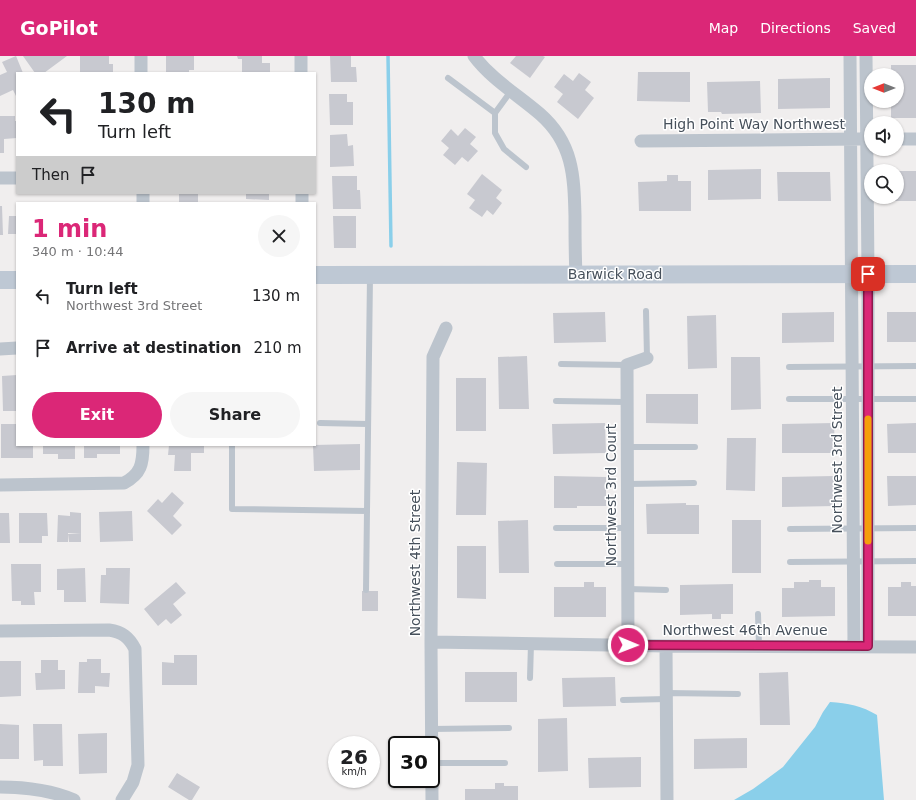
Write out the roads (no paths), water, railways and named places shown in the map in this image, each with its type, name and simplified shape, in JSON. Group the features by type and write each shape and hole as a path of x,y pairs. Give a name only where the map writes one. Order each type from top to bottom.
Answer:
{"street":[{"path":"141,56 141,72"},
{"path":"301,56 301,72"},
{"path":"474,56 491,75 541,115 562,141 569,156 573,172 576,274"},
{"path":"850,56 851,139 868,366 868,646"},
{"path":"866,56 868,116"},
{"name":"High Point Way Northwest","path":"641,141 864,139"},
{"path":"904,139 916,139"},
{"path":"860,274 868,156"},
{"path":"0,178 16,178"},
{"name":"Northwest 3rd Street","path":"854,646 852,366 860,274"},
{"name":"Barwick Road","path":"316,276 916,274"},
{"path":"0,280 16,280"},
{"name":"Northwest 4th Street","path":"431,736 430,642 433,357 446,328"},
{"path":"0,349 16,348"},
{"path":"627,365 647,358"},
{"name":"Northwest 3rd Court","path":"627,365 628,645"},
{"path":"0,485 124,483 138,472 142,465 143,446"},
{"path":"0,632 109,630 118,631 132,642 135,649 138,765 133,782 122,800"},
{"name":"Northwest 46th Avenue","path":"430,642 666,646 916,647"},
{"path":"666,646 667,800"},
{"path":"0,787 16,787 43,791 74,800"},
{"name":"Northwest 4th Street","path":"432,788 432,800"}],"lane":[{"path":"448,78 495,113"},
{"path":"511,91 495,113 495,133 504,149 526,167"},
{"path":"366,590 370,275"},
{"path":"646,311 647,358"},
{"path":"561,364 627,365"},
{"path":"789,367 916,366"},
{"path":"789,399 916,399"},
{"path":"556,401 627,402"},
{"path":"320,423 368,424"},
{"path":"232,446 232,509 367,511"},
{"path":"627,448 695,448"},
{"path":"627,484 694,483"},
{"path":"556,528 627,528"},
{"path":"790,529 916,528"},
{"path":"790,562 916,561"},
{"path":"558,564 627,564"},
{"path":"628,590 666,590"},
{"path":"758,614 759,646"},
{"path":"530,678 531,644"},
{"path":"623,700 667,696 738,694"},
{"path":"431,729 509,728"},
{"path":"440,763 505,763"}],"water":[{"path":"830,702 843,703 866,709 877,715 884,800 734,800 753,789 783,767 815,727"}],"waterway":[{"path":"388,56 391,246"}]}
